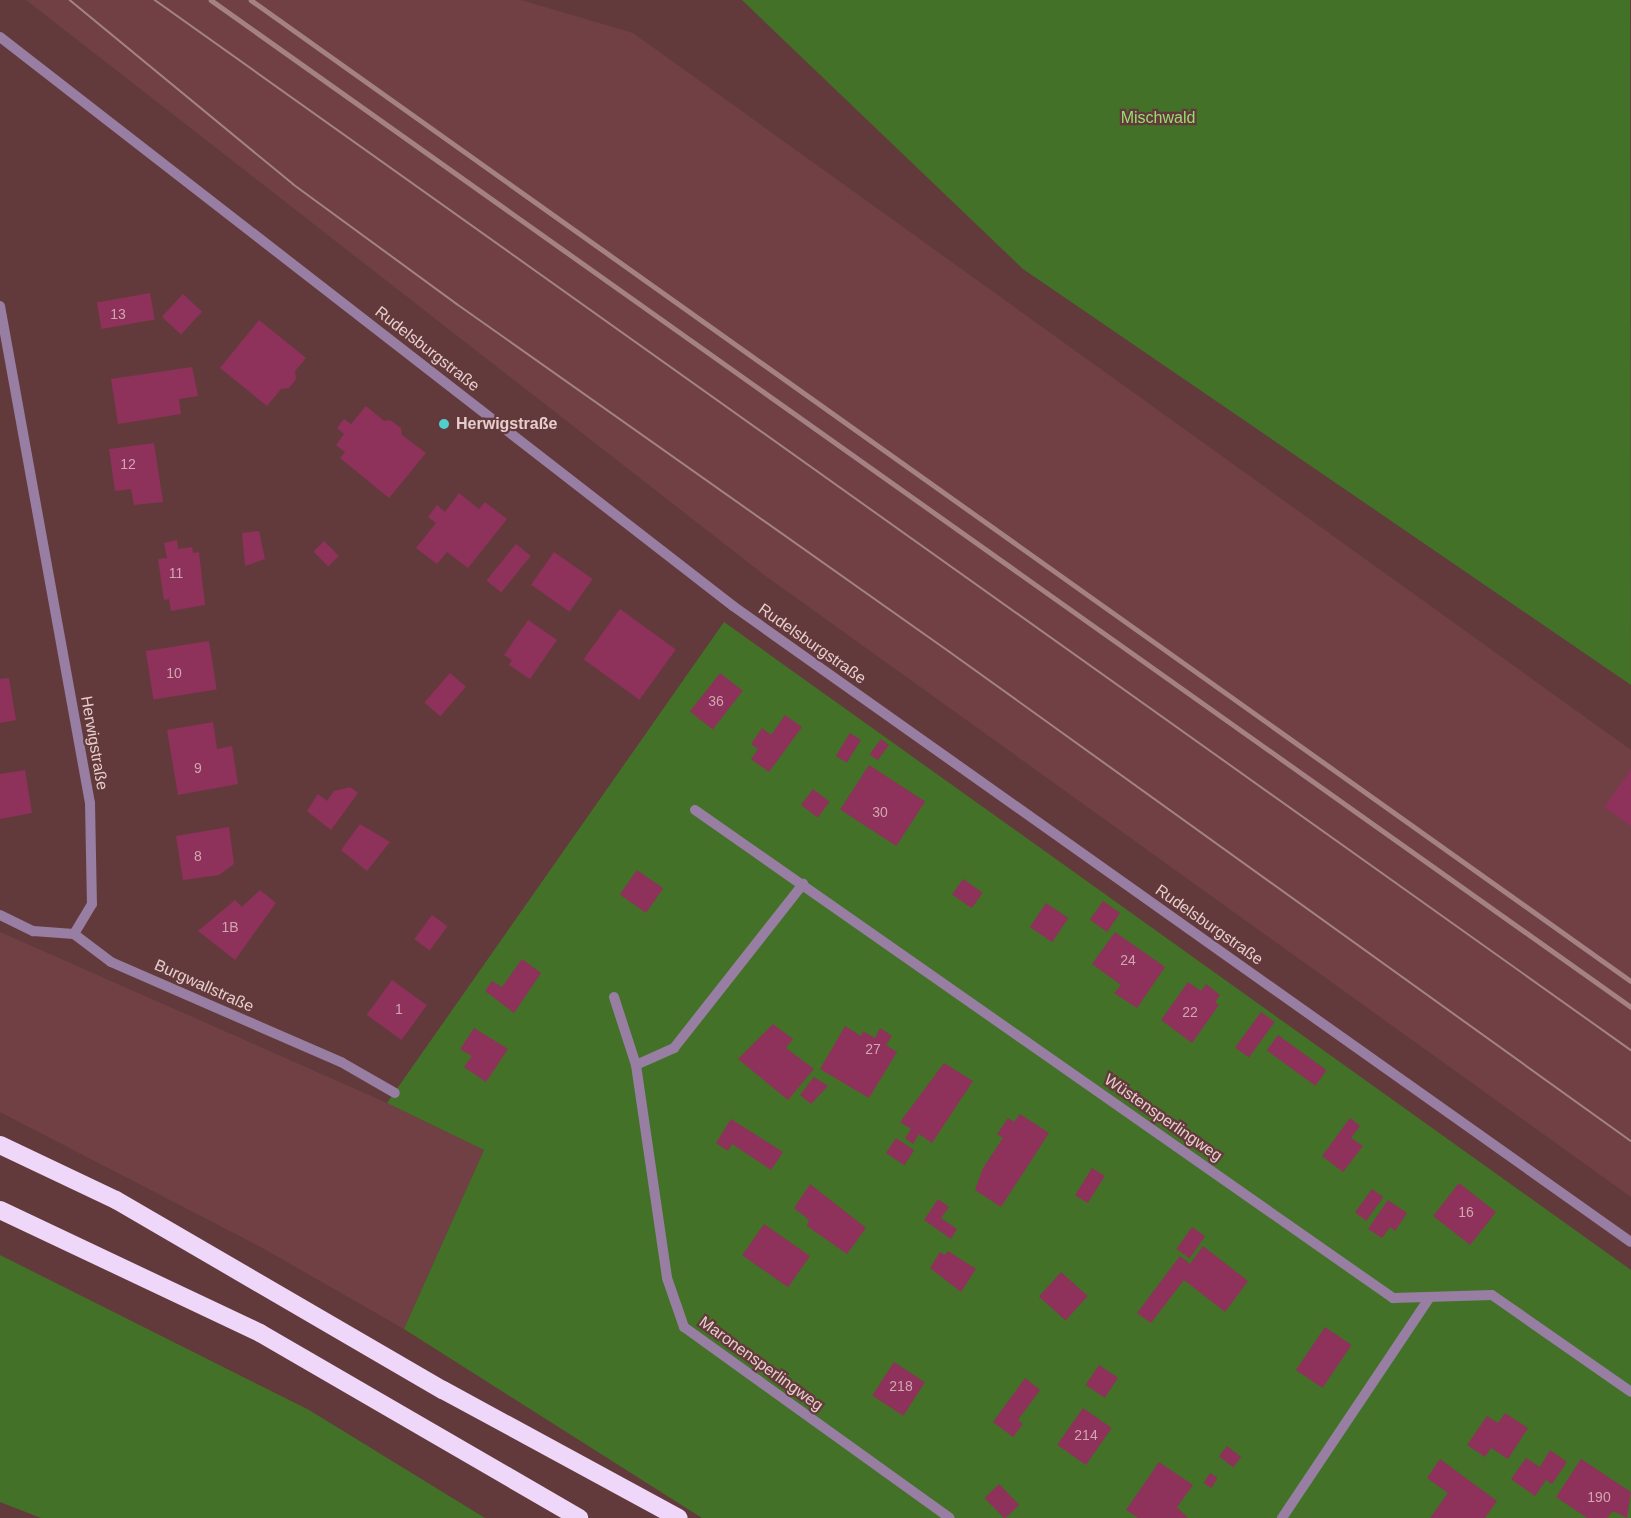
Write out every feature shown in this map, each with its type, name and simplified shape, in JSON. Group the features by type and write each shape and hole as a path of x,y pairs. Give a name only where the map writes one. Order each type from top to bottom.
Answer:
{"highway":[{"path":"0,1145 116,1200 443,1390 679,1518"},
{"path":"0,1210 260,1333 579,1518"}],"street":[{"name":"Rudelsburgstraße","path":"0,39 733,606 1631,1242"},
{"name":"Herwigstraße","path":"0,306 90,803 92,904 74,934"},
{"name":"Wüstensperlingweg","path":"695,810 1393,1298 1492,1296 1631,1392"},
{"path":"636,1065 674,1048 803,884"},
{"path":"0,915 33,931 74,934"},
{"name":"Burgwallstraße","path":"74,934 111,962 341,1062 395,1093"},
{"name":"Maronensperlingweg","path":"614,997 636,1065 667,1278 684,1328 950,1518"},
{"path":"1282,1518 1430,1297"}],"shaded area":[{"path":"26,0 521,0 633,33 1631,750 1631,1197 767,577"},
{"path":"0,932 387,1103 484,1150 404,1329 259,1246 0,1112"}],"green space":[{"name":"Mischwald","path":"742,0 1630,0 1631,685 1023,269"},
{"path":"724,622 1631,1270 1631,1518 702,1518 404,1329 484,1150 387,1103"},
{"path":"0,1255 309,1410 485,1518 41,1518 0,1502"}],"building":[{"path":"150,293 155,320 102,329 97,302"},
{"path":"183,294 202,312 181,334 162,317"},
{"path":"259,320 306,358 295,371 296,379 289,388 281,389 267,406 220,368"},
{"path":"192,367 198,396 179,399 181,414 118,424 111,379"},
{"path":"366,406 384,421 390,420 401,428 402,435 426,453 389,498 340,458 345,452 336,445 344,434 337,428 344,419 351,424"},
{"path":"154,443 163,502 134,505 131,489 115,491 109,449"},
{"path":"459,493 479,509 485,502 507,519 468,568 447,552 437,564 416,548 436,523 428,517 437,505 445,512"},
{"path":"259,531 265,559 245,566 242,533"},
{"path":"177,540 178,549 192,547 193,553 199,552 205,605 171,611 169,599 164,600 158,559 167,558 164,543"},
{"path":"324,541 339,556 328,566 313,552"},
{"path":"516,544 531,556 501,592 486,581"},
{"path":"554,552 593,579 570,612 531,585"},
{"path":"620,609 676,650 639,700 584,659"},
{"path":"528,620 557,640 530,679 509,665 512,660 504,655"},
{"path":"209,641 217,689 153,699 146,651"},
{"path":"450,673 466,687 440,716 424,702"},
{"path":"720,673 743,691 713,729 690,712"},
{"path":"9,678 16,720 0,723 0,679"},
{"path":"785,715 802,727 769,772 751,759 758,749 751,744 762,728 771,735"},
{"path":"213,722 217,749 232,746 238,784 178,795 167,730"},
{"path":"850,733 861,740 847,763 836,756"},
{"path":"881,739 889,745 878,760 870,754"},
{"path":"869,765 925,801 896,846 840,809"},
{"path":"1631,769 1631,826 1604,807"},
{"path":"25,770 32,813 0,819 0,774"},
{"path":"350,787 358,793 331,830 307,811 318,794 327,801 334,791"},
{"path":"813,789 830,802 818,818 801,805"},
{"path":"360,824 390,842 367,871 341,850"},
{"path":"229,827 234,864 219,875 183,880 176,836"},
{"path":"637,870 663,888 646,913 620,895"},
{"path":"963,879 983,893 972,908 952,895"},
{"path":"260,890 276,903 235,960 198,931 235,900 242,907"},
{"path":"1103,901 1120,913 1107,932 1090,920"},
{"path":"1046,903 1068,918 1052,942 1030,927"},
{"path":"432,915 447,926 430,950 414,939"},
{"path":"1115,932 1165,967 1137,1008 1114,993 1121,985 1092,964"},
{"path":"522,959 541,973 514,1013 485,991 492,981 502,987"},
{"path":"392,980 427,1005 402,1040 367,1015"},
{"path":"1188,982 1201,991 1206,984 1220,995 1215,1002 1219,1005 1192,1043 1161,1020"},
{"path":"1261,1012 1275,1022 1249,1058 1235,1048"},
{"path":"773,1024 793,1039 786,1048 814,1069 788,1100 738,1059"},
{"path":"845,1026 861,1036 863,1031 875,1038 880,1028 892,1036 886,1045 897,1052 869,1098 820,1069"},
{"path":"474,1028 508,1049 486,1082 464,1067 472,1056 460,1049"},
{"path":"1278,1035 1327,1070 1315,1086 1267,1050"},
{"path":"944,1063 973,1081 932,1143 919,1134 913,1144 905,1138 911,1129 900,1122"},
{"path":"814,1077 828,1086 811,1104 800,1095"},
{"path":"1020,1114 1049,1133 1001,1207 975,1190 983,1168 1003,1138 997,1134 1008,1118 1014,1122"},
{"path":"1350,1118 1360,1126 1351,1138 1363,1146 1343,1172 1322,1156"},
{"path":"731,1119 783,1152 771,1170 732,1144 728,1151 716,1143"},
{"path":"896,1138 914,1150 904,1165 886,1153"},
{"path":"1092,1168 1105,1176 1088,1203 1075,1195"},
{"path":"1459,1183 1496,1212 1470,1245 1433,1216"},
{"path":"810,1184 866,1228 847,1254 807,1226 809,1220 794,1208"},
{"path":"1372,1189 1383,1197 1366,1221 1355,1212"},
{"path":"938,1199 949,1207 941,1218 957,1229 951,1239 924,1220"},
{"path":"1388,1200 1407,1213 1395,1231 1390,1227 1382,1238 1368,1229"},
{"path":"764,1224 810,1256 788,1287 742,1255"},
{"path":"1192,1227 1205,1236 1190,1258 1177,1249"},
{"path":"1203,1246 1248,1281 1225,1312 1184,1280 1151,1323 1137,1313 1180,1256 1190,1264"},
{"path":"948,1251 976,1269 961,1292 930,1268 940,1252 945,1255"},
{"path":"1061,1272 1088,1296 1066,1321 1039,1297"},
{"path":"1325,1327 1352,1345 1322,1388 1296,1370"},
{"path":"894,1362 925,1382 903,1416 872,1396"},
{"path":"1099,1365 1118,1378 1105,1398 1086,1385"},
{"path":"1025,1378 1040,1390 1018,1420 1023,1424 1013,1437 993,1422"},
{"path":"1083,1408 1112,1428 1086,1465 1057,1445"},
{"path":"1505,1413 1528,1428 1508,1459 1491,1448 1485,1457 1467,1445 1487,1416 1498,1423"},
{"path":"1227,1446 1241,1457 1233,1467 1219,1456"},
{"path":"1550,1450 1567,1462 1552,1484 1546,1480 1535,1496 1511,1479 1526,1458 1540,1467"},
{"path":"1440,1459 1497,1501 1485,1518 1430,1518 1448,1493 1427,1478"},
{"path":"1581,1459 1631,1492 1627,1518 1613,1511 1607,1518 1587,1518 1556,1497"},
{"path":"1159,1462 1193,1485 1177,1507 1188,1518 1138,1518 1126,1510"},
{"path":"1210,1473 1218,1478 1211,1488 1204,1483"},
{"path":"999,1484 1019,1505 1004,1518 985,1498"}],"tram line":[{"path":"70,0 293,184 457,304 950,652 1631,1141"},
{"path":"155,0 1631,1050"}],"railway":[{"path":"211,0 1631,1007"},
{"path":"251,0 1631,981"}],"place":[{"name":"Herwigstraße","path":"444,424"}]}
